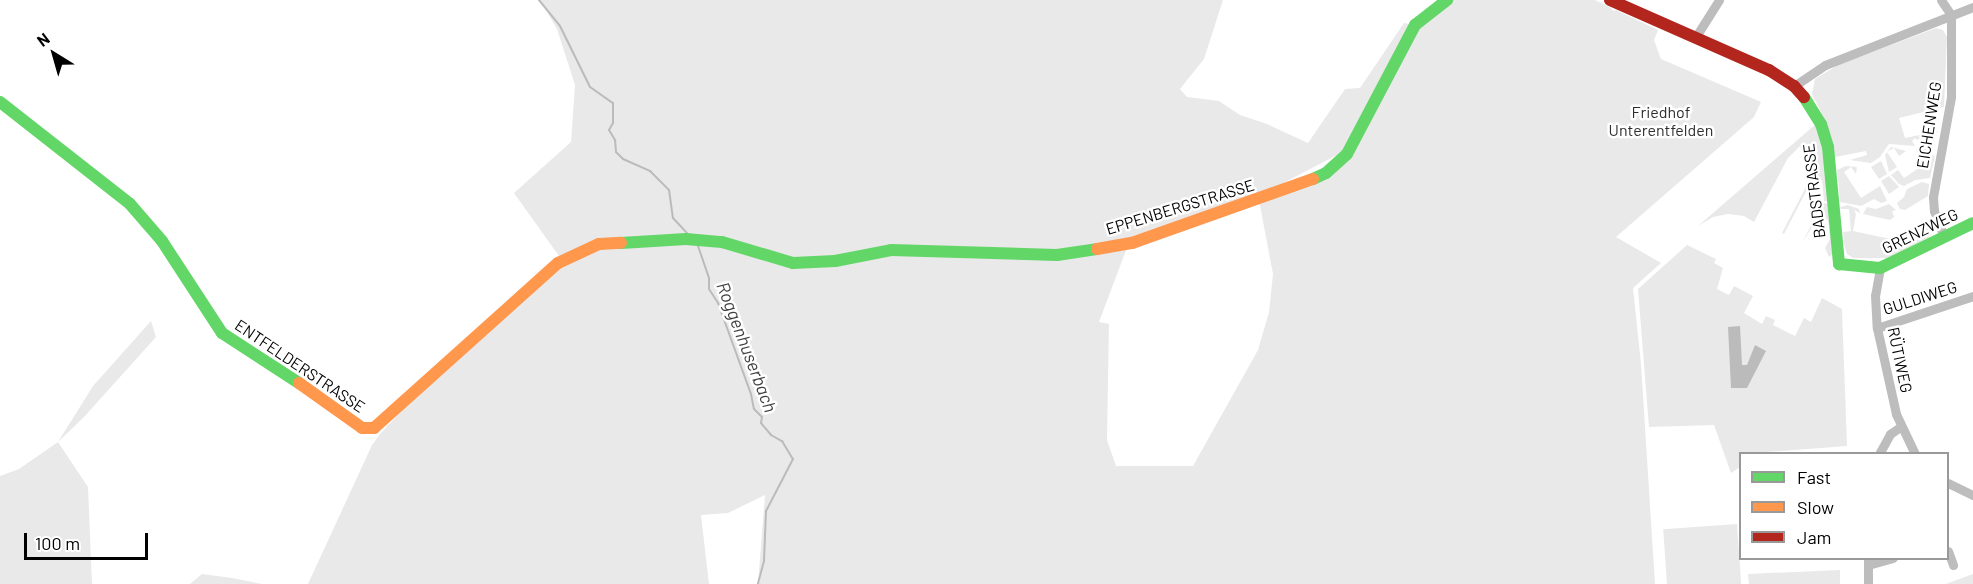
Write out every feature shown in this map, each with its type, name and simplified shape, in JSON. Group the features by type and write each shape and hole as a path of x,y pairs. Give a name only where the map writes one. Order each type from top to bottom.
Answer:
{"street":[{"name":"EPPENBERGSTRASSE","path":"686,239 723,242 793,263 835,261 891,250 1057,255 1132,243 1289,189 1326,173 1338,164 1347,154 1415,25 1447,0"},
{"path":"1610,0 1769,70 1794,86 1825,65 1973,7"},
{"path":"1695,38 1719,0"},
{"path":"1941,0 1951,15"},
{"name":"EICHENWEG","path":"1944,237 1934,211 1933,197 1951,97 1951,15"},
{"name":"BADSTRASSE","path":"1794,86 1816,115 1828,147 1839,264 1880,268"},
{"name":"ENTFELDERSTRASSE","path":"0,102 130,204 162,241 222,333 298,382 362,428 375,429 382,424 436,369 558,263 577,252 599,244 686,239"},
{"name":"GRENZWEG","path":"1880,268 1973,223"},
{"name":"RÜTIWEG","path":"1880,268 1875,295 1877,328 1900,427 1914,452"},
{"name":"GULDIWEG","path":"1877,328 1973,296"},
{"path":"1880,452 1890,434 1900,427"},
{"path":"1949,484 1973,495"},
{"path":"1949,556 1953,565"},
{"path":"1868,562 1868,584"}],"green space":[{"name":"Friedhof Unterentfelden","path":"540,0 1223,0 1204,59 1180,89 1187,97 1219,101 1240,115 1267,124 1308,143 1345,89 1360,88 1404,23 1415,25 1352,147 1266,192 1350,159 1422,17 1447,0 1595,0 1613,11 1616,10 1658,30 1654,40 1661,59 1761,102 1754,117 1616,237 1661,263 1633,288 1641,364 1655,584 758,584 765,495 728,513 701,515 709,584 308,584 372,445 381,433 431,379 564,263 514,193 571,142 575,85 557,29","holes":["1258,195 1273,274 1269,312 1258,350 1193,466 1116,466 1107,440 1109,324 1099,322 1131,237"]},
{"path":"1936,28 1943,30 1947,37 1944,107 1899,118 1905,138 1939,131 1928,138 1925,135 1917,140 1915,138 1912,141 1915,146 1889,144 1880,157 1871,163 1850,160 1867,155 1866,151 1835,157 1824,118 1812,94 1815,79 1838,65"},
{"path":"1816,124 1822,143 1830,202 1824,201 1822,180 1814,176 1784,234 1782,233 1818,164 1803,156 1800,146 1788,158 1754,222 1744,216 1728,214 1713,217 1698,226"},
{"path":"1931,141 1929,154 1935,156 1930,178 1915,180 1904,186 1899,184 1891,175 1898,170 1904,178 1925,164 1916,150"},
{"path":"1891,147 1906,151 1899,156 1894,148 1887,152"},
{"path":"1887,152 1897,167 1889,172 1885,155"},
{"path":"1881,161 1887,174 1879,179 1871,167"},
{"path":"1846,166 1857,167 1856,174 1851,167 1844,172 1861,198 1880,186 1887,201 1881,203 1874,199 1861,206 1840,202 1837,170"},
{"path":"1889,176 1899,187 1889,194 1881,181"},
{"path":"1922,182 1929,184 1928,196 1905,210 1900,209 1897,203 1904,197 1907,189"},
{"path":"1823,203 1830,204 1833,254 1829,257 1825,248 1830,239 1828,220 1819,216 1802,243"},
{"path":"1889,204 1896,210 1892,211 1894,217 1890,220 1863,214 1867,207 1876,209"},
{"path":"1848,205 1859,209 1860,213 1854,210 1856,214 1853,231 1895,240 1914,228 1920,231 1932,224 1933,233 1928,238 1887,258 1853,258 1847,254 1843,232 1851,231 1849,209 1840,207"},
{"path":"1687,245 1716,259 1714,263 1723,268 1717,289 1729,295 1734,286 1753,296 1744,313 1762,324 1766,316 1775,320 1773,325 1795,336 1804,318 1811,322 1822,298 1842,309 1847,446 1739,452 1739,468 1731,473 1714,425 1649,427 1638,289"},
{"path":"151,321 156,337 84,417 58,442 93,386"},
{"path":"58,442 88,487 92,584 0,584 0,476 19,469"},
{"path":"1737,524 1741,584 1667,584 1663,529"},
{"path":"1840,570 1840,584 1749,584 1748,574"},
{"path":"202,574 232,578 262,584 190,584"},
{"path":"1973,574 1973,584 1946,584"}],"shaded area":[{"path":"1740,326 1742,365 1747,365 1755,345 1766,351 1747,388 1731,388 1728,327"}],"waterway":[{"name":"Roggenhuserbach","path":"539,0 560,26 590,87 613,103 613,123 609,130 615,140 616,152 623,159 650,171 669,190 673,218 688,234"},
{"name":"Roggenhuserbach","path":"698,246 709,278 709,289 718,303 751,394 754,409 762,417 761,423 771,435 782,441 793,459 766,511 764,561 758,584"}],"traffic: fast":[{"path":"1313,179 1326,173 1347,154 1415,25 1447,0"},
{"path":"1804,97 1821,124 1828,147 1839,264 1880,268 1973,223"},
{"path":"0,102 130,204 162,241 222,333 299,383"},
{"path":"621,243 686,239 722,242 793,263 835,261 891,250 1057,255 1097,249"}],"traffic: slow":[{"path":"1097,249 1132,243 1313,179"},
{"path":"299,383 362,428 374,428 558,263 599,244 621,243"}],"traffic: jam":[{"path":"1610,0 1769,70 1794,86 1804,97"}]}
